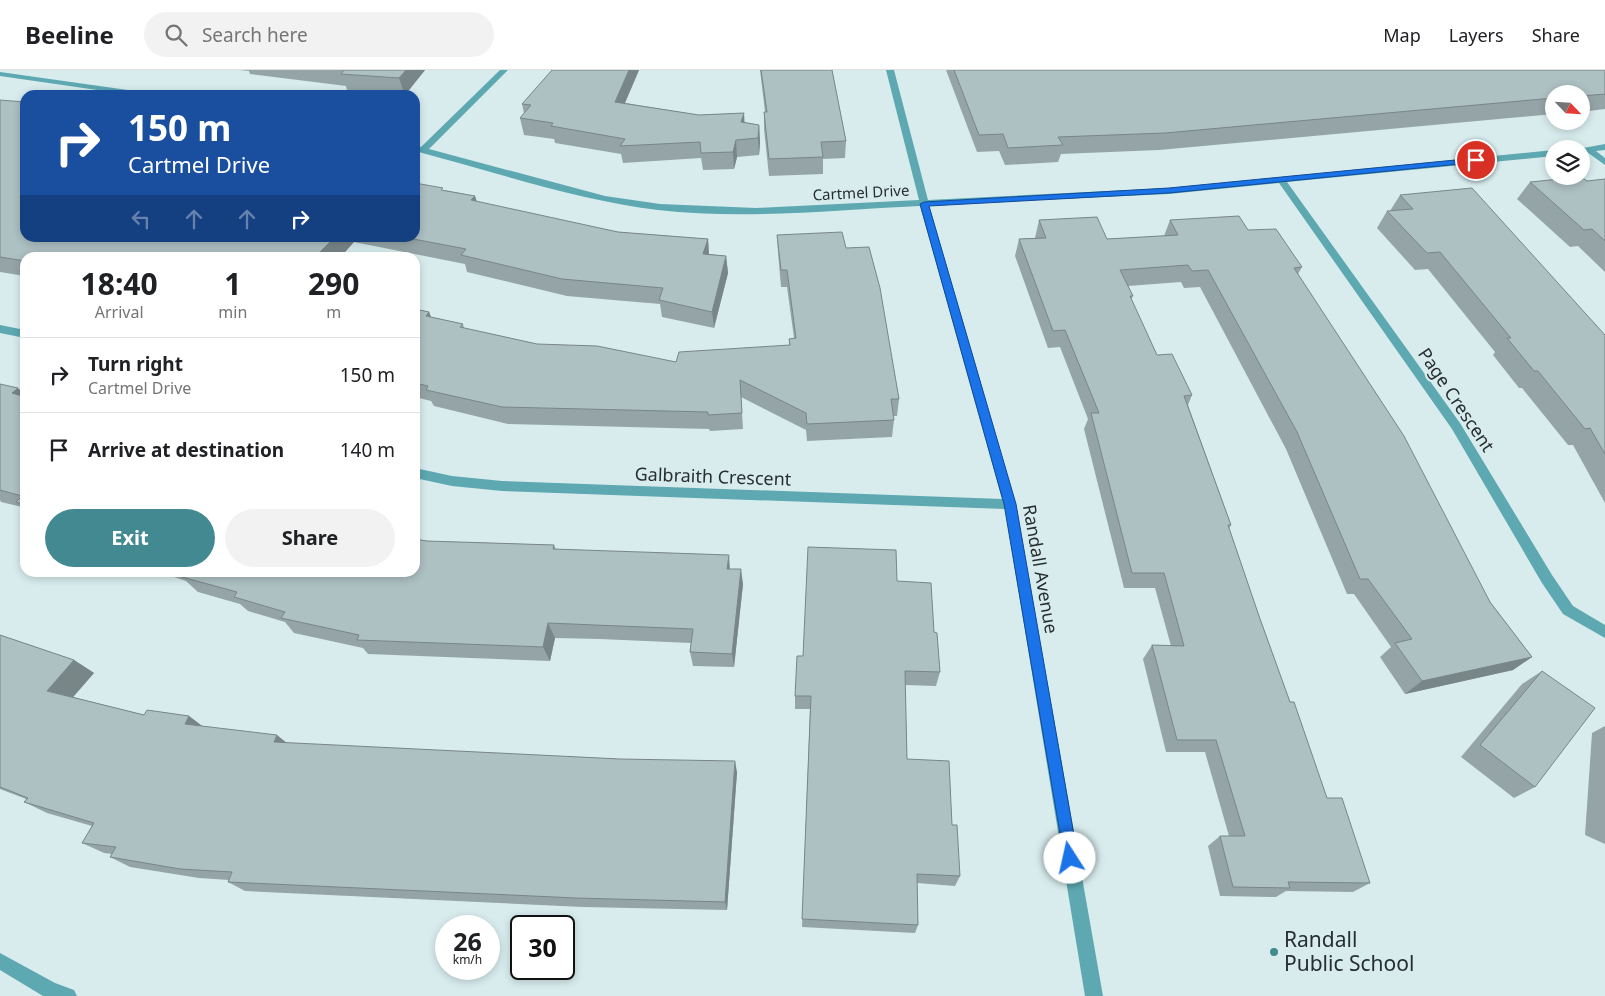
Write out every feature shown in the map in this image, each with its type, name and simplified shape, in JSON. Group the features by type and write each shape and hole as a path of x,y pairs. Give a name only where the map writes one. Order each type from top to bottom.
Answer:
{"street":[{"path":"420,148 504,70"},
{"name":"Randall Avenue","path":"890,70 924,204 1010,504 1094,996"},
{"path":"0,74 114,90"},
{"path":"1590,150 1605,148"},
{"name":"Cartmel Drive","path":"420,149 605,199 660,207 756,211 1150,192 1545,154"},
{"path":"1590,153 1605,162"},
{"name":"Page Crescent","path":"1281,180 1456,426 1547,579 1568,610 1605,632"},
{"path":"0,329 20,333"},
{"name":"Galbraith Crescent","path":"420,474 452,481 502,486 1010,504"},
{"path":"0,961 51,991 68,996"}],"building":[{"path":"344,70 406,70 399,78 341,74"},
{"path":"552,70 629,70 615,102 699,115 744,113 741,122 759,125 758,138 736,140 733,152 701,153 700,142 620,146 625,139 551,126 553,123 520,118 531,105 522,104"},
{"path":"761,70 832,70 846,141 821,142 823,157 769,159 764,112 767,112"},
{"path":"954,70 1605,70 1605,94 1590,95 1590,85 1545,85 1545,99 1165,133 1058,137 1063,145 1008,148 1003,134 979,135"},
{"path":"0,100 20,102 20,242 330,242 320,252 20,252 20,260 0,257"},
{"path":"1605,179 1605,241 1592,229 1584,230 1530,182 1545,181 1545,185 1590,185 1590,181"},
{"path":"420,184 475,196 471,200 618,232 708,239 703,254 726,256 712,312 659,300 663,288 562,279 461,255 466,249 420,240"},
{"path":"1472,188 1605,335 1605,454 1590,428 1585,429 1538,371 1534,371 1507,338 1511,338 1440,252 1427,253 1387,211 1413,209 1400,195"},
{"path":"1239,216 1248,230 1276,229 1302,267 1294,268 1404,436 1490,602 1532,657 1422,681 1395,643 1412,639 1368,579 1360,579 1297,432 1208,270 1192,271 1188,265 1120,270 1133,296 1130,296 1157,355 1172,354 1192,395 1184,396 1231,525 1228,525 1290,702 1294,702 1327,798 1342,798 1370,883 1288,882 1290,888 1233,887 1220,836 1245,836 1216,740 1177,740 1152,645 1184,646 1164,573 1132,573 1091,413 1099,413 1065,330 1053,331 1019,239 1046,238 1039,220 1097,217 1107,239 1178,235 1170,220"},
{"path":"842,232 846,248 869,247 880,288 899,399 891,399 894,420 807,424 806,413 740,380 742,413 708,415 708,412 502,407 426,390 428,386 420,384 420,310 429,312 426,316 463,324 460,327 537,344 597,346 676,362 679,352 790,345 789,339 796,338 787,270 781,270 777,235"},
{"path":"0,384 18,388 12,393 20,395 20,495 0,490"},
{"path":"420,540 554,545 553,549 729,555 727,569 741,569 732,654 690,652 693,629 548,623 543,647 357,640 359,635 281,618 285,612 234,597 237,592 182,577 420,577"},
{"path":"808,547 896,550 897,581 931,583 934,632 937,633 940,672 905,671 907,759 949,761 952,825 957,825 960,876 917,874 918,925 802,919 811,696 795,696 797,656 803,656"},
{"path":"0,635 74,660 47,691 144,715 147,710 189,716 185,724 277,735 274,742 620,759 735,761 725,902 576,898 228,882 232,872 180,869 110,857 116,847 82,843 94,823 24,802 28,798 0,787"},
{"path":"1542,671 1595,708 1535,787 1480,745"}],"place":[{"name":"Randall Public School","path":"1274,952"}],"route":[{"path":"1070,858 1010,504 924,204 1169,191 1476,160"}]}
